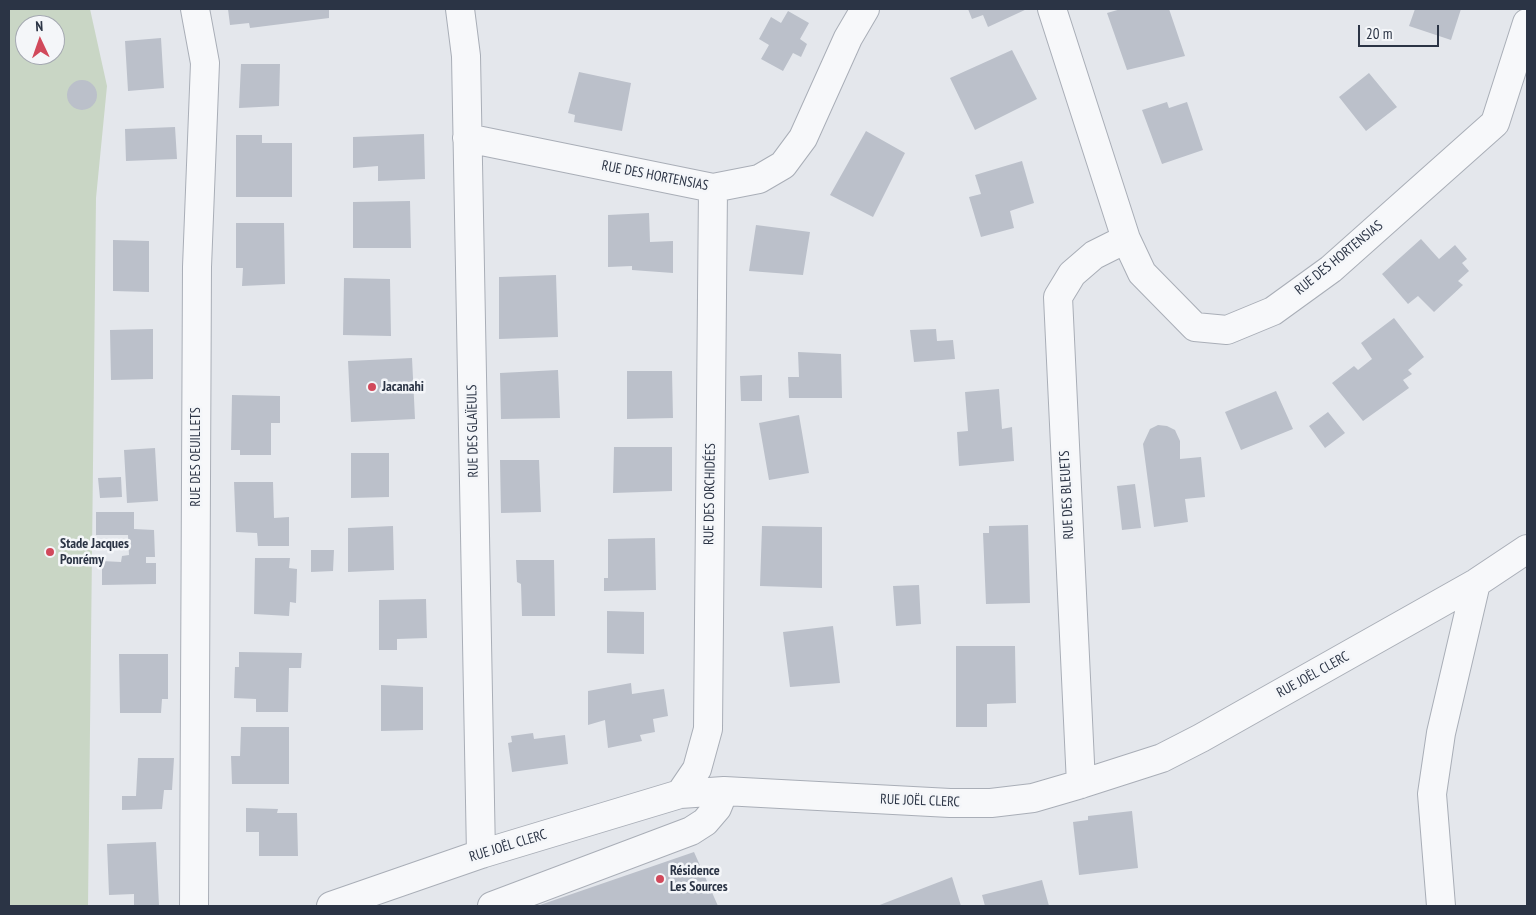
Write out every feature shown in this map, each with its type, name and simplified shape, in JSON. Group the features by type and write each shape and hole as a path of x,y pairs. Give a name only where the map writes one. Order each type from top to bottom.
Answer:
{"street":[{"name":"RUE DES OEUILLETS","path":"194,906 196,267 205,63 195,9"},
{"name":"RUE DES GLAÏEULS","path":"460,9 466,56 481,854"},
{"name":"RUE DES HORTENSIAS","path":"468,138 713,188 759,180 783,165 803,138 848,38 865,9"},
{"name":"RUE DES HORTENSIAS","path":"1052,9 1126,239 1142,273 1195,327 1227,330 1273,311 1331,269 1495,123 1527,23"},
{"name":"RUE DES ORCHIDÉES","path":"680,794 697,769 708,729 713,188"},
{"name":"RUE DES BLEUETS","path":"1081,784 1058,298 1072,274 1094,255 1126,239"},
{"name":"RUE JOËL CLERC","path":"331,906 481,854 680,794 724,791 950,803 991,802 1033,798 1081,784 1169,754 1476,583 1527,549"},
{"path":"1441,906 1432,794 1441,733 1476,583"},
{"path":"492,906 691,831 705,822 718,808 724,791"}],"green space":[{"name":"Stade Jacques Ponrémy","path":"9,9 90,9 107,86 96,198 88,906 9,906"}],"building":[{"path":"228,9 329,9 329,18 250,28 249,23 230,25"},
{"path":"968,9 1027,9 988,27 983,15 972,19"},
{"path":"1121,9 1169,9 1185,56 1127,70 1107,13"},
{"path":"1415,9 1461,9 1451,40 1409,26"},
{"path":"788,11 809,23 800,39 807,44 801,57 793,53 783,71 761,59 769,45 759,39 771,17 781,23"},
{"path":"161,38 164,88 128,91 125,41"},
{"path":"1012,50 1037,99 975,130 950,78"},
{"path":"241,64 280,64 279,106 239,108"},
{"path":"579,72 631,83 622,131 574,122 575,115 568,113"},
{"path":"1369,73 1397,107 1366,131 1339,97"},
{"path":"82,80 93,84 97,95 93,106 82,110 71,106 67,95 71,84"},
{"path":"1167,102 1169,108 1187,102 1203,150 1162,164 1142,110"},
{"path":"175,127 177,159 126,161 125,129"},
{"path":"866,131 905,153 873,217 830,195"},
{"path":"424,134 425,179 378,181 378,166 353,168 353,137"},
{"path":"236,135 262,135 262,143 292,143 292,197 236,197"},
{"path":"1022,161 1034,203 1010,211 1014,228 981,237 969,197 981,194 975,175"},
{"path":"410,201 411,248 353,248 353,202"},
{"path":"649,213 650,242 673,241 673,273 632,270 632,266 608,267 608,215"},
{"path":"236,223 284,223 285,284 242,286 243,268 236,268"},
{"path":"756,225 810,232 803,275 749,271"},
{"path":"1421,239 1439,259 1455,245 1467,259 1462,263 1469,271 1458,281 1463,285 1434,312 1418,296 1408,304 1382,274"},
{"path":"113,240 149,241 149,292 113,291"},
{"path":"556,275 558,337 499,339 499,277"},
{"path":"344,278 390,279 391,336 343,335"},
{"path":"1394,318 1424,357 1408,370 1412,374 1403,380 1409,388 1363,421 1332,383 1354,366 1358,370 1372,359 1361,343"},
{"path":"153,329 153,379 111,380 110,330"},
{"path":"936,329 937,341 953,340 955,359 914,362 910,330"},
{"path":"798,352 841,354 842,398 789,398 788,377 799,377"},
{"path":"412,358 415,419 351,422 348,361"},
{"path":"558,370 560,418 501,419 500,373"},
{"path":"627,371 672,371 673,418 627,419"},
{"path":"762,375 762,401 741,401 740,376"},
{"path":"999,389 1002,429 1012,427 1014,461 959,466 957,432 968,431 965,392"},
{"path":"1276,391 1293,429 1241,450 1225,412"},
{"path":"232,395 280,396 280,423 271,423 271,455 240,455 240,450 231,450"},
{"path":"1328,412 1345,433 1325,448 1309,426"},
{"path":"799,415 809,473 769,480 759,423"},
{"path":"1158,425 1167,426 1175,430 1180,441 1180,459 1201,457 1205,497 1185,499 1188,522 1154,527 1143,444 1150,429"},
{"path":"614,447 672,447 672,491 613,493"},
{"path":"155,448 158,501 127,503 124,450"},
{"path":"351,453 389,453 389,497 351,498"},
{"path":"500,460 539,460 541,512 501,513"},
{"path":"121,477 122,497 100,498 98,478"},
{"path":"234,482 273,482 274,518 289,517 289,546 258,546 257,533 236,532"},
{"path":"1135,484 1141,528 1122,530 1117,486"},
{"path":"96,512 134,512 134,529 154,530 155,557 146,557 146,563 156,563 156,584 102,585 102,561 121,562 122,556 129,555 128,535 96,535"},
{"path":"1028,525 1030,603 986,604 983,533 989,533 989,526"},
{"path":"393,526 394,570 348,572 348,528"},
{"path":"762,526 822,527 822,588 760,586"},
{"path":"655,538 656,590 604,591 604,578 608,578 608,539"},
{"path":"311,550 334,550 333,571 311,572"},
{"path":"255,558 290,558 289,568 297,569 296,603 290,602 289,616 254,614"},
{"path":"516,560 554,560 555,616 522,616 521,584 517,582"},
{"path":"919,585 921,624 896,626 893,586"},
{"path":"426,599 427,638 397,639 397,650 379,650 379,600"},
{"path":"607,611 644,612 644,654 607,653"},
{"path":"833,626 840,683 790,687 783,632"},
{"path":"956,646 1015,646 1016,703 987,704 987,727 956,727"},
{"path":"239,652 302,653 301,668 289,668 288,712 256,712 256,699 234,698 235,667 239,667"},
{"path":"119,654 168,654 168,699 162,699 161,713 120,713"},
{"path":"631,683 632,694 664,689 668,716 653,719 655,732 640,735 642,741 608,748 605,720 588,725 588,691"},
{"path":"381,685 423,687 423,730 381,731"},
{"path":"241,727 289,727 289,784 232,784 231,756 240,756"},
{"path":"533,733 534,739 565,735 568,764 512,772 508,743 512,742 511,736"},
{"path":"138,758 174,758 172,790 164,790 162,809 122,810 122,796 136,796"},
{"path":"246,808 278,809 277,813 297,813 298,856 259,856 259,832 246,832"},
{"path":"1132,811 1138,868 1079,875 1073,822 1088,820 1088,816"},
{"path":"156,842 159,906 134,906 134,894 109,895 107,844"},
{"name":"Résidence Les Sources","path":"694,852 718,906 537,906"},
{"path":"952,877 961,906 877,906"},
{"path":"1042,880 1049,906 985,906 982,895"}],"place":[{"name":"Jacanahi","path":"372,387"},
{"name":"Stade Jacques Ponrémy","path":"50,552"},
{"name":"Résidence Les Sources","path":"660,879"}]}
